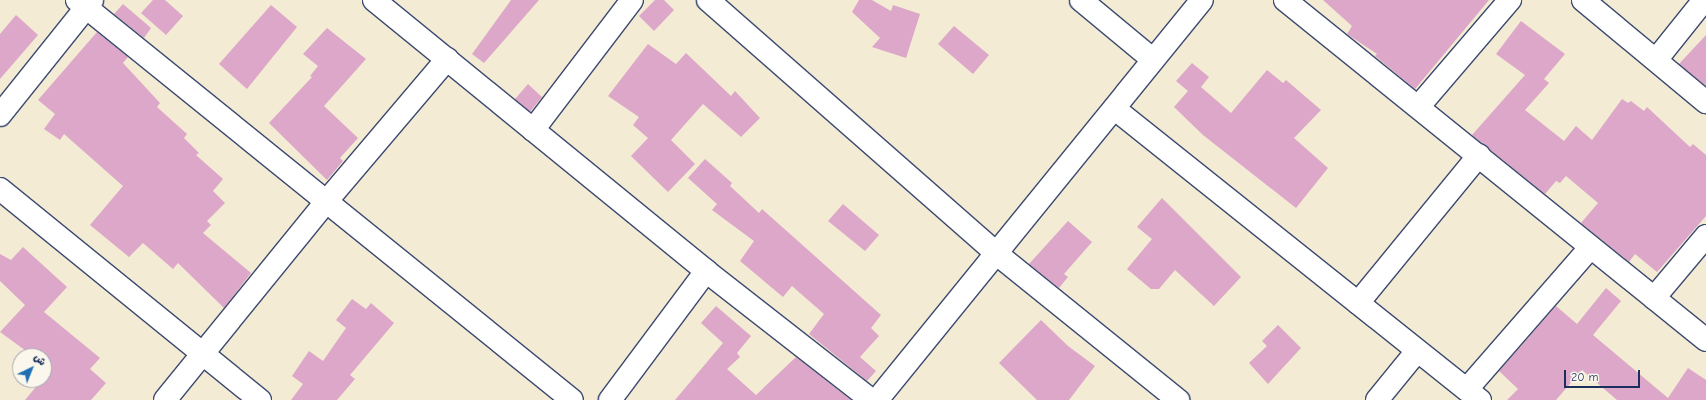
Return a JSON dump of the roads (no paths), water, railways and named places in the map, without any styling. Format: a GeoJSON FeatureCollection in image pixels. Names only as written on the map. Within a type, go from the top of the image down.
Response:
{"type":"FeatureCollection","features":[{"type":"Feature","properties":{"kind":"street"},"geometry":{"type":"LineString","coordinates":[[374,0],[706,271],[871,400]]}},
{"type":"Feature","properties":{"kind":"street"},"geometry":{"type":"LineString","coordinates":[[533,130],[632,0]]}},
{"type":"Feature","properties":{"kind":"street"},"geometry":{"type":"LineString","coordinates":[[708,0],[997,254],[1177,400]]}},
{"type":"Feature","properties":{"kind":"street"},"geometry":{"type":"LineString","coordinates":[[1081,0],[1152,59]]}},
{"type":"Feature","properties":{"kind":"street"},"geometry":{"type":"LineString","coordinates":[[877,400],[1115,109],[1152,59],[1202,0]]}},
{"type":"Feature","properties":{"kind":"street"},"geometry":{"type":"LineString","coordinates":[[1286,0],[1419,106],[1590,248],[1706,340]]}},
{"type":"Feature","properties":{"kind":"street"},"geometry":{"type":"LineString","coordinates":[[1419,106],[1510,0]]}},
{"type":"Feature","properties":{"kind":"street"},"geometry":{"type":"LineString","coordinates":[[1582,0],[1706,102]]}},
{"type":"Feature","properties":{"kind":"street"},"geometry":{"type":"LineString","coordinates":[[1656,60],[1704,0]]}},
{"type":"Feature","properties":{"kind":"street"},"geometry":{"type":"LineString","coordinates":[[0,115],[85,2],[325,203],[572,400]]}},
{"type":"Feature","properties":{"kind":"street"},"geometry":{"type":"LineString","coordinates":[[165,400],[204,355],[325,203],[447,59]]}},
{"type":"Feature","properties":{"kind":"street"},"geometry":{"type":"LineString","coordinates":[[1115,109],[1474,395],[1590,248]]}},
{"type":"Feature","properties":{"kind":"street"},"geometry":{"type":"LineString","coordinates":[[1358,303],[1479,156]]}},
{"type":"Feature","properties":{"kind":"street"},"geometry":{"type":"LineString","coordinates":[[0,189],[260,400]]}},
{"type":"Feature","properties":{"kind":"street"},"geometry":{"type":"LineString","coordinates":[[1654,298],[1706,236]]}},
{"type":"Feature","properties":{"kind":"street"},"geometry":{"type":"LineString","coordinates":[[610,400],[706,271]]}},
{"type":"Feature","properties":{"kind":"street"},"geometry":{"type":"LineString","coordinates":[[1377,400],[1417,350]]}}]}
